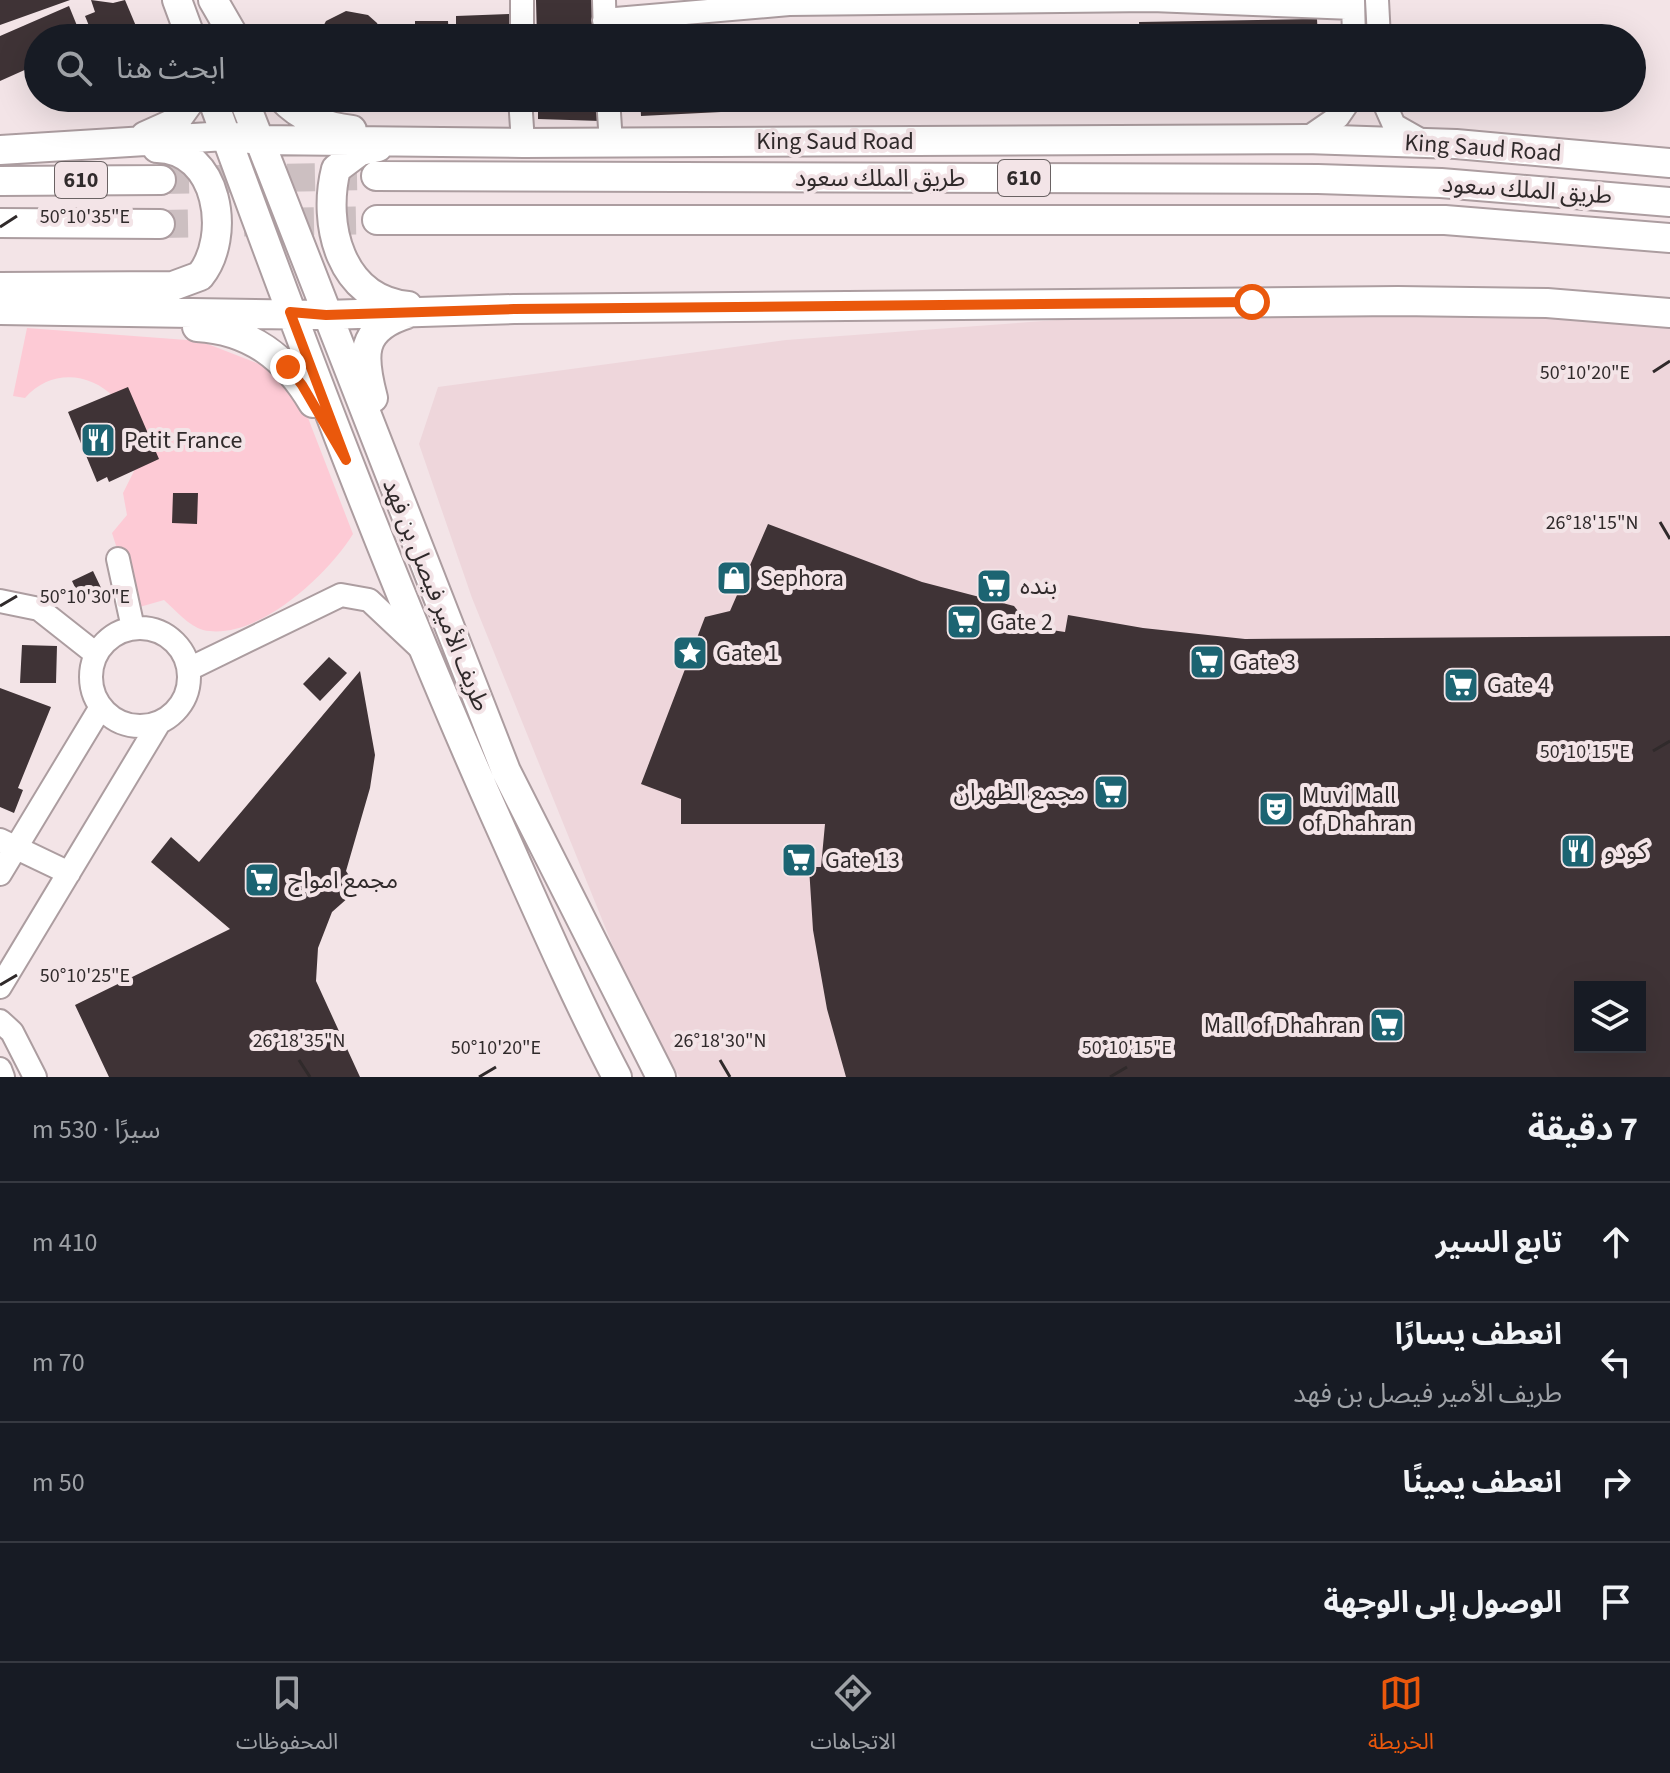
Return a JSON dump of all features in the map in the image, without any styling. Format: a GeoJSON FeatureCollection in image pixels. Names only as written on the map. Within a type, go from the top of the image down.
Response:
{"type":"FeatureCollection","features":[{"type":"Feature","properties":{"kind":"main road"},"geometry":{"type":"LineString","coordinates":[[206,0],[215,24]]}},
{"type":"Feature","properties":{"kind":"main road"},"geometry":{"type":"LineString","coordinates":[[213,0],[227,24]]}},
{"type":"Feature","properties":{"kind":"main road"},"geometry":{"type":"LineString","coordinates":[[124,144],[174,123],[182,112]]}},
{"type":"Feature","properties":{"kind":"main road","name":"طريف الأمير فيصل بن فهد"},"geometry":{"type":"LineString","coordinates":[[217,112],[346,460],[422,650],[581,1008],[617,1077]]}},
{"type":"Feature","properties":{"kind":"main road","name":"طريف الأمير فيصل بن فهد"},"geometry":{"type":"LineString","coordinates":[[248,112],[506,771],[661,1077]]}},
{"type":"Feature","properties":{"kind":"main road"},"geometry":{"type":"LineString","coordinates":[[297,112],[318,123],[444,143]]}},
{"type":"Feature","properties":{"kind":"main road","name":"King Saud Road"},"geometry":{"type":"LineString","coordinates":[[0,150],[90,147],[226,136],[259,140],[395,143],[1306,139],[1429,143],[1670,163]]}},
{"type":"Feature","properties":{"kind":"main road"},"geometry":{"type":"LineString","coordinates":[[395,143],[360,151],[336,169],[330,194],[330,214],[339,253],[351,274],[378,297],[394,305],[450,310]]}},
{"type":"Feature","properties":{"kind":"main road"},"geometry":{"type":"LineString","coordinates":[[0,287],[173,286],[200,276],[212,262],[217,234],[214,199],[192,159],[165,148],[90,147]]}},
{"type":"Feature","properties":{"kind":"main road","name":"طريق الملك سعود"},"geometry":{"type":"LineString","coordinates":[[376,176],[1318,179],[1441,183],[1670,202]]}},
{"type":"Feature","properties":{"kind":"main road","name":"610"},"geometry":{"type":"LineString","coordinates":[[0,181],[161,180]]}},
{"type":"Feature","properties":{"kind":"main road","name":"طريق الملك سعود"},"geometry":{"type":"LineString","coordinates":[[377,220],[1445,220],[1670,238]]}},
{"type":"Feature","properties":{"kind":"main road","name":"610"},"geometry":{"type":"LineString","coordinates":[[0,223],[160,224]]}},
{"type":"Feature","properties":{"kind":"main road"},"geometry":{"type":"LineString","coordinates":[[0,310],[290,312],[326,315],[450,310],[1398,301],[1547,303],[1670,313]]}},
{"type":"Feature","properties":{"kind":"main road"},"geometry":{"type":"LineString","coordinates":[[404,514],[364,364],[365,349],[377,330],[397,317],[416,311]]}},
{"type":"Feature","properties":{"kind":"main road"},"geometry":{"type":"LineString","coordinates":[[0,324],[222,328],[246,336],[288,367],[346,460]]}},
{"type":"Feature","properties":{"kind":"street"},"geometry":{"type":"LineString","coordinates":[[522,0],[522,24]]}},
{"type":"Feature","properties":{"kind":"street"},"geometry":{"type":"LineString","coordinates":[[604,19],[789,2],[1152,0],[1353,4],[1354,24]]}},
{"type":"Feature","properties":{"kind":"street"},"geometry":{"type":"LineString","coordinates":[[1377,0],[1378,24]]}},
{"type":"Feature","properties":{"kind":"street"},"geometry":{"type":"LineString","coordinates":[[521,112],[523,143]]}},
{"type":"Feature","properties":{"kind":"street"},"geometry":{"type":"LineString","coordinates":[[609,112],[611,143]]}},
{"type":"Feature","properties":{"kind":"street"},"geometry":{"type":"LineString","coordinates":[[1306,139],[1341,112]]}},
{"type":"Feature","properties":{"kind":"street"},"geometry":{"type":"LineString","coordinates":[[1388,112],[1394,125],[1429,143]]}},
{"type":"Feature","properties":{"kind":"street"},"geometry":{"type":"LineString","coordinates":[[118,559],[133,628]]}},
{"type":"Feature","properties":{"kind":"street"},"geometry":{"type":"LineString","coordinates":[[189,669],[341,595],[369,600],[422,650]]}},
{"type":"Feature","properties":{"kind":"street"},"geometry":{"type":"LineString","coordinates":[[0,601],[39,609],[96,654]]}},
{"type":"Feature","properties":{"kind":"street"},"geometry":{"type":"LineString","coordinates":[[0,987],[159,723],[184,702],[189,669],[184,655],[163,633],[133,628],[118,633],[96,654],[91,681],[101,707],[127,725],[159,723]]}},
{"type":"Feature","properties":{"kind":"street"},"geometry":{"type":"LineString","coordinates":[[0,874],[8,843],[101,707]]}},
{"type":"Feature","properties":{"kind":"street"},"geometry":{"type":"LineString","coordinates":[[8,843],[69,873]]}},
{"type":"Feature","properties":{"kind":"street"},"geometry":{"type":"LineString","coordinates":[[0,1021],[12,1032],[35,1077]]}},
{"type":"Feature","properties":{"kind":"street"},"geometry":{"type":"LineString","coordinates":[[0,1069],[3,1077]]}},
{"type":"Feature","properties":{"kind":"shaded area","name":"مجمع الظهران"},"geometry":{"type":"Polygon","coordinates":[[[1181,311],[1670,316],[1670,1077],[680,1077],[644,1023],[472,598],[419,444],[438,387],[786,340],[1181,311]]]}},
{"type":"Feature","properties":{"kind":"shaded area"},"geometry":{"type":"Polygon","coordinates":[[[27,328],[200,341],[272,369],[303,405],[353,534],[309,586],[267,616],[245,626],[224,631],[203,630],[187,621],[164,600],[136,608],[112,533],[127,515],[123,493],[142,455],[131,425],[115,398],[104,389],[81,379],[57,379],[46,382],[25,398],[13,396],[27,328]]]}},
{"type":"Feature","properties":{"kind":"building"},"geometry":{"type":"Polygon","coordinates":[[[0,0],[70,0],[0,25],[0,0]]]}},
{"type":"Feature","properties":{"kind":"building"},"geometry":{"type":"Polygon","coordinates":[[[91,0],[113,3],[125,0],[135,24],[88,24],[85,16],[95,12],[91,0]]]}},
{"type":"Feature","properties":{"kind":"building"},"geometry":{"type":"Polygon","coordinates":[[[536,0],[596,0],[597,24],[537,24],[536,0]]]}},
{"type":"Feature","properties":{"kind":"building"},"geometry":{"type":"Polygon","coordinates":[[[69,6],[76,24],[28,24],[69,6]]]}},
{"type":"Feature","properties":{"kind":"building"},"geometry":{"type":"Polygon","coordinates":[[[346,11],[368,15],[377,24],[324,24],[346,11]]]}},
{"type":"Feature","properties":{"kind":"building"},"geometry":{"type":"Polygon","coordinates":[[[509,14],[510,24],[456,24],[456,16],[509,14]]]}},
{"type":"Feature","properties":{"kind":"building"},"geometry":{"type":"Polygon","coordinates":[[[1317,19],[1317,24],[1139,24],[1317,19]]]}},
{"type":"Feature","properties":{"kind":"building"},"geometry":{"type":"Polygon","coordinates":[[[415,21],[448,21],[448,24],[415,24],[415,21]]]}},
{"type":"Feature","properties":{"kind":"building"},"geometry":{"type":"Polygon","coordinates":[[[24,26],[24,70],[0,81],[0,36],[24,26]]]}},
{"type":"Feature","properties":{"kind":"building"},"geometry":{"type":"Polygon","coordinates":[[[538,112],[601,112],[601,121],[538,119],[538,112]]]}},
{"type":"Feature","properties":{"kind":"building"},"geometry":{"type":"Polygon","coordinates":[[[641,112],[721,112],[641,116],[641,112]]]}},
{"type":"Feature","properties":{"kind":"building"},"geometry":{"type":"Polygon","coordinates":[[[128,387],[159,459],[109,482],[107,477],[97,482],[68,412],[128,387]]]}},
{"type":"Feature","properties":{"kind":"building"},"geometry":{"type":"Polygon","coordinates":[[[173,493],[198,493],[197,524],[172,523],[173,493]]]}},
{"type":"Feature","properties":{"kind":"building"},"geometry":{"type":"Polygon","coordinates":[[[768,524],[922,582],[1014,606],[1031,627],[1065,632],[1068,615],[1143,628],[1245,639],[1670,636],[1670,1077],[846,1077],[827,1009],[813,930],[809,867],[821,867],[825,824],[681,824],[681,799],[641,784],[705,617],[730,611],[768,524]]]}},
{"type":"Feature","properties":{"kind":"building"},"geometry":{"type":"Polygon","coordinates":[[[93,571],[103,592],[82,602],[72,581],[93,571]]]}},
{"type":"Feature","properties":{"kind":"building"},"geometry":{"type":"Polygon","coordinates":[[[22,645],[57,646],[56,683],[20,683],[22,645]]]}},
{"type":"Feature","properties":{"kind":"building"},"geometry":{"type":"Polygon","coordinates":[[[329,657],[347,673],[320,701],[303,684],[329,657]]]}},
{"type":"Feature","properties":{"kind":"building","name":"مجمع امواج"},"geometry":{"type":"Polygon","coordinates":[[[360,671],[375,755],[370,788],[346,871],[358,889],[332,912],[318,948],[316,981],[360,1077],[109,1077],[75,1005],[230,929],[151,862],[171,837],[199,862],[360,671]]]}},
{"type":"Feature","properties":{"kind":"building"},"geometry":{"type":"Polygon","coordinates":[[[0,688],[51,707],[18,788],[23,790],[14,813],[0,807],[0,688]]]}},
{"type":"Feature","properties":{"kind":"tunnel"},"geometry":{"type":"LineString","coordinates":[[161,180],[376,176]]}},
{"type":"Feature","properties":{"kind":"tunnel"},"geometry":{"type":"LineString","coordinates":[[160,224],[377,220]]}},
{"type":"Feature","properties":{"kind":"place","name":"Petit France"},"geometry":{"type":"Point","coordinates":[98,440]}},
{"type":"Feature","properties":{"kind":"place","name":"Sephora"},"geometry":{"type":"Point","coordinates":[734,578]}},
{"type":"Feature","properties":{"kind":"place","name":"بنده"},"geometry":{"type":"Point","coordinates":[994,586]}},
{"type":"Feature","properties":{"kind":"place","name":"Gate 2"},"geometry":{"type":"Point","coordinates":[964,622]}},
{"type":"Feature","properties":{"kind":"place","name":"Gate 1"},"geometry":{"type":"Point","coordinates":[690,653]}},
{"type":"Feature","properties":{"kind":"place","name":"Gate 3"},"geometry":{"type":"Point","coordinates":[1207,662]}},
{"type":"Feature","properties":{"kind":"place","name":"Gate 4"},"geometry":{"type":"Point","coordinates":[1461,685]}},
{"type":"Feature","properties":{"kind":"place","name":"مجمع الظهران"},"geometry":{"type":"Point","coordinates":[1111,792]}},
{"type":"Feature","properties":{"kind":"place","name":"Muvi Mall of Dhahran"},"geometry":{"type":"Point","coordinates":[1276,809]}},
{"type":"Feature","properties":{"kind":"place","name":"كودو"},"geometry":{"type":"Point","coordinates":[1578,851]}},
{"type":"Feature","properties":{"kind":"place","name":"Gate 13"},"geometry":{"type":"Point","coordinates":[799,860]}},
{"type":"Feature","properties":{"kind":"place","name":"مجمع امواج"},"geometry":{"type":"Point","coordinates":[262,880]}},
{"type":"Feature","properties":{"kind":"place","name":"Mall of Dhahran"},"geometry":{"type":"Point","coordinates":[1387,1025]}},
{"type":"Feature","properties":{"kind":"route"},"geometry":{"type":"LineString","coordinates":[[288,367],[346,460],[290,312],[326,315],[514,309],[1252,302]]}}]}
